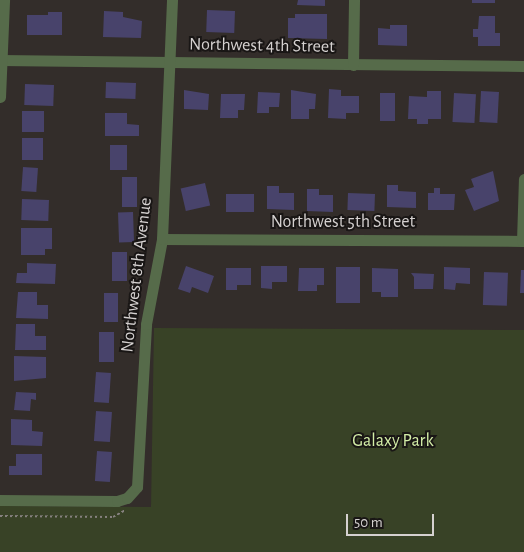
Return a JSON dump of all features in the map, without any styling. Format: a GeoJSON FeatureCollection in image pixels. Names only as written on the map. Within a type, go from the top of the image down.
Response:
{"type":"FeatureCollection","features":[{"type":"Feature","properties":{"kind":"street"},"geometry":{"type":"LineString","coordinates":[[0,98],[4,0]]}},
{"type":"Feature","properties":{"kind":"street","name":"Northwest 8th Avenue"},"geometry":{"type":"LineString","coordinates":[[133,494],[140,473],[146,324],[162,239],[172,0]]}},
{"type":"Feature","properties":{"kind":"street"},"geometry":{"type":"LineString","coordinates":[[353,65],[354,0]]}},
{"type":"Feature","properties":{"kind":"street","name":"Northwest 4th Street"},"geometry":{"type":"LineString","coordinates":[[1,60],[524,66]]}},
{"type":"Feature","properties":{"kind":"street"},"geometry":{"type":"LineString","coordinates":[[523,241],[524,179]]}},
{"type":"Feature","properties":{"kind":"street","name":"Northwest 5th Street"},"geometry":{"type":"LineString","coordinates":[[162,239],[523,241]]}},
{"type":"Feature","properties":{"kind":"street"},"geometry":{"type":"LineString","coordinates":[[0,500],[117,501],[133,494]]}},
{"type":"Feature","properties":{"kind":"path"},"geometry":{"type":"LineString","coordinates":[[0,516],[117,516],[126,508],[133,494]]}},
{"type":"Feature","properties":{"kind":"green space","name":"Galaxy Park"},"geometry":{"type":"Polygon","coordinates":[[[154,328],[524,330],[524,552],[0,552],[0,506],[151,507],[154,328]]]}},
{"type":"Feature","properties":{"kind":"building"},"geometry":{"type":"Polygon","coordinates":[[[298,0],[325,0],[325,6],[297,5],[298,0]]]}},
{"type":"Feature","properties":{"kind":"building"},"geometry":{"type":"Polygon","coordinates":[[[472,0],[495,0],[495,3],[472,3],[472,0]]]}},
{"type":"Feature","properties":{"kind":"building"},"geometry":{"type":"Polygon","coordinates":[[[207,10],[235,11],[234,33],[206,32],[207,10]]]}},
{"type":"Feature","properties":{"kind":"building"},"geometry":{"type":"Polygon","coordinates":[[[104,11],[123,12],[123,17],[142,21],[141,38],[103,37],[104,11]]]}},
{"type":"Feature","properties":{"kind":"building"},"geometry":{"type":"Polygon","coordinates":[[[48,12],[62,12],[62,35],[27,35],[27,15],[48,15],[48,12]]]}},
{"type":"Feature","properties":{"kind":"building"},"geometry":{"type":"Polygon","coordinates":[[[295,14],[327,14],[327,39],[288,38],[288,18],[295,18],[295,14]]]}},
{"type":"Feature","properties":{"kind":"building"},"geometry":{"type":"Polygon","coordinates":[[[479,16],[495,16],[495,33],[500,33],[500,46],[478,46],[478,37],[473,37],[473,29],[478,29],[479,16]]]}},
{"type":"Feature","properties":{"kind":"building"},"geometry":{"type":"Polygon","coordinates":[[[390,25],[407,25],[407,46],[378,45],[378,28],[390,29],[390,25]]]}},
{"type":"Feature","properties":{"kind":"building"},"geometry":{"type":"Polygon","coordinates":[[[106,82],[136,83],[135,99],[105,98],[106,82]]]}},
{"type":"Feature","properties":{"kind":"building"},"geometry":{"type":"Polygon","coordinates":[[[25,84],[54,85],[53,106],[24,105],[25,84]]]}},
{"type":"Feature","properties":{"kind":"building"},"geometry":{"type":"Polygon","coordinates":[[[329,89],[341,90],[341,96],[359,96],[359,113],[346,113],[346,119],[328,118],[329,89]]]}},
{"type":"Feature","properties":{"kind":"building"},"geometry":{"type":"Polygon","coordinates":[[[184,90],[209,94],[208,110],[184,109],[184,90]]]}},
{"type":"Feature","properties":{"kind":"building"},"geometry":{"type":"Polygon","coordinates":[[[291,90],[316,94],[315,109],[309,109],[309,119],[291,119],[291,90]]]}},
{"type":"Feature","properties":{"kind":"building"},"geometry":{"type":"Polygon","coordinates":[[[427,91],[441,91],[441,119],[428,119],[428,124],[417,124],[417,119],[408,119],[409,96],[427,97],[427,91]]]}},
{"type":"Feature","properties":{"kind":"building"},"geometry":{"type":"Polygon","coordinates":[[[481,91],[499,92],[497,123],[479,122],[481,91]]]}},
{"type":"Feature","properties":{"kind":"building"},"geometry":{"type":"Polygon","coordinates":[[[258,92],[280,93],[279,107],[269,107],[269,113],[257,113],[258,92]]]}},
{"type":"Feature","properties":{"kind":"building"},"geometry":{"type":"Polygon","coordinates":[[[380,93],[395,93],[395,121],[380,121],[380,93]]]}},
{"type":"Feature","properties":{"kind":"building"},"geometry":{"type":"Polygon","coordinates":[[[454,93],[476,94],[474,123],[452,122],[454,93]]]}},
{"type":"Feature","properties":{"kind":"building"},"geometry":{"type":"Polygon","coordinates":[[[221,94],[245,94],[244,110],[238,110],[238,118],[220,118],[221,94]]]}},
{"type":"Feature","properties":{"kind":"building"},"geometry":{"type":"Polygon","coordinates":[[[22,111],[44,111],[44,132],[22,132],[22,111]]]}},
{"type":"Feature","properties":{"kind":"building"},"geometry":{"type":"Polygon","coordinates":[[[105,113],[127,113],[127,124],[139,125],[139,136],[105,136],[105,113]]]}},
{"type":"Feature","properties":{"kind":"building"},"geometry":{"type":"Polygon","coordinates":[[[22,138],[43,138],[43,160],[22,160],[22,138]]]}},
{"type":"Feature","properties":{"kind":"building"},"geometry":{"type":"Polygon","coordinates":[[[110,145],[127,145],[127,170],[110,170],[110,145]]]}},
{"type":"Feature","properties":{"kind":"building"},"geometry":{"type":"Polygon","coordinates":[[[23,167],[38,168],[36,192],[21,191],[23,167]]]}},
{"type":"Feature","properties":{"kind":"building"},"geometry":{"type":"Polygon","coordinates":[[[493,171],[499,201],[474,211],[465,190],[474,187],[471,179],[493,171]]]}},
{"type":"Feature","properties":{"kind":"building"},"geometry":{"type":"Polygon","coordinates":[[[122,177],[137,177],[137,207],[122,207],[122,177]]]}},
{"type":"Feature","properties":{"kind":"building"},"geometry":{"type":"Polygon","coordinates":[[[205,183],[210,205],[186,211],[181,189],[205,183]]]}},
{"type":"Feature","properties":{"kind":"building"},"geometry":{"type":"Polygon","coordinates":[[[387,185],[398,185],[398,191],[416,192],[416,208],[387,207],[387,185]]]}},
{"type":"Feature","properties":{"kind":"building"},"geometry":{"type":"Polygon","coordinates":[[[267,186],[279,186],[279,193],[294,193],[294,210],[267,209],[267,186]]]}},
{"type":"Feature","properties":{"kind":"building"},"geometry":{"type":"Polygon","coordinates":[[[434,188],[440,188],[440,194],[455,194],[454,210],[428,210],[428,193],[434,193],[434,188]]]}},
{"type":"Feature","properties":{"kind":"building"},"geometry":{"type":"Polygon","coordinates":[[[307,189],[319,189],[319,195],[333,195],[333,212],[307,211],[307,189]]]}},
{"type":"Feature","properties":{"kind":"building"},"geometry":{"type":"Polygon","coordinates":[[[348,193],[375,194],[374,211],[347,210],[348,193]]]}},
{"type":"Feature","properties":{"kind":"building"},"geometry":{"type":"Polygon","coordinates":[[[226,194],[254,194],[254,212],[226,212],[226,194]]]}},
{"type":"Feature","properties":{"kind":"building"},"geometry":{"type":"Polygon","coordinates":[[[22,199],[49,200],[48,221],[21,220],[22,199]]]}},
{"type":"Feature","properties":{"kind":"building"},"geometry":{"type":"Polygon","coordinates":[[[133,212],[134,242],[119,243],[118,213],[133,212]]]}},
{"type":"Feature","properties":{"kind":"building"},"geometry":{"type":"Polygon","coordinates":[[[21,228],[52,228],[52,249],[45,249],[45,255],[21,255],[21,228]]]}},
{"type":"Feature","properties":{"kind":"building"},"geometry":{"type":"Polygon","coordinates":[[[112,252],[127,252],[127,281],[112,281],[112,252]]]}},
{"type":"Feature","properties":{"kind":"building"},"geometry":{"type":"Polygon","coordinates":[[[27,263],[56,264],[55,284],[16,283],[17,273],[27,273],[27,263]]]}},
{"type":"Feature","properties":{"kind":"building"},"geometry":{"type":"Polygon","coordinates":[[[186,266],[214,276],[208,293],[192,287],[190,293],[178,289],[186,266]]]}},
{"type":"Feature","properties":{"kind":"building"},"geometry":{"type":"Polygon","coordinates":[[[261,266],[287,266],[287,282],[272,282],[272,289],[261,288],[261,266]]]}},
{"type":"Feature","properties":{"kind":"building"},"geometry":{"type":"Polygon","coordinates":[[[336,267],[360,267],[360,303],[336,303],[336,267]]]}},
{"type":"Feature","properties":{"kind":"building"},"geometry":{"type":"Polygon","coordinates":[[[444,267],[470,268],[470,284],[456,283],[455,290],[444,289],[444,267]]]}},
{"type":"Feature","properties":{"kind":"building"},"geometry":{"type":"Polygon","coordinates":[[[226,268],[251,268],[251,285],[237,285],[237,290],[226,290],[226,268]]]}},
{"type":"Feature","properties":{"kind":"building"},"geometry":{"type":"Polygon","coordinates":[[[299,268],[324,268],[324,285],[317,285],[317,291],[298,291],[299,268]]]}},
{"type":"Feature","properties":{"kind":"building"},"geometry":{"type":"Polygon","coordinates":[[[372,268],[398,269],[398,297],[381,297],[381,292],[372,292],[372,268]]]}},
{"type":"Feature","properties":{"kind":"building"},"geometry":{"type":"Polygon","coordinates":[[[521,270],[524,270],[524,293],[520,293],[521,270]]]}},
{"type":"Feature","properties":{"kind":"building"},"geometry":{"type":"Polygon","coordinates":[[[484,272],[508,273],[507,306],[483,305],[484,272]]]}},
{"type":"Feature","properties":{"kind":"building"},"geometry":{"type":"Polygon","coordinates":[[[411,273],[434,274],[433,289],[414,289],[414,277],[411,273]]]}},
{"type":"Feature","properties":{"kind":"building"},"geometry":{"type":"Polygon","coordinates":[[[18,292],[37,292],[37,305],[48,305],[48,319],[16,318],[18,292]]]}},
{"type":"Feature","properties":{"kind":"building"},"geometry":{"type":"Polygon","coordinates":[[[104,293],[118,293],[118,322],[104,322],[104,293]]]}},
{"type":"Feature","properties":{"kind":"building"},"geometry":{"type":"Polygon","coordinates":[[[16,324],[35,324],[35,336],[46,336],[46,350],[15,350],[16,324]]]}},
{"type":"Feature","properties":{"kind":"building"},"geometry":{"type":"Polygon","coordinates":[[[99,332],[114,332],[114,362],[99,362],[99,332]]]}},
{"type":"Feature","properties":{"kind":"building"},"geometry":{"type":"Polygon","coordinates":[[[14,356],[46,357],[46,378],[14,381],[14,356]]]}},
{"type":"Feature","properties":{"kind":"building"},"geometry":{"type":"Polygon","coordinates":[[[96,372],[111,373],[109,403],[94,402],[96,372]]]}},
{"type":"Feature","properties":{"kind":"building"},"geometry":{"type":"Polygon","coordinates":[[[16,392],[36,393],[36,400],[31,399],[30,411],[14,410],[16,392]]]}},
{"type":"Feature","properties":{"kind":"building"},"geometry":{"type":"Polygon","coordinates":[[[96,411],[112,412],[110,442],[94,441],[96,411]]]}},
{"type":"Feature","properties":{"kind":"building"},"geometry":{"type":"Polygon","coordinates":[[[11,419],[32,420],[32,431],[43,432],[42,446],[11,445],[11,419]]]}},
{"type":"Feature","properties":{"kind":"building"},"geometry":{"type":"Polygon","coordinates":[[[97,451],[112,452],[110,482],[95,481],[97,451]]]}},
{"type":"Feature","properties":{"kind":"building"},"geometry":{"type":"Polygon","coordinates":[[[16,454],[42,454],[42,475],[9,475],[9,466],[16,466],[16,454]]]}}]}
